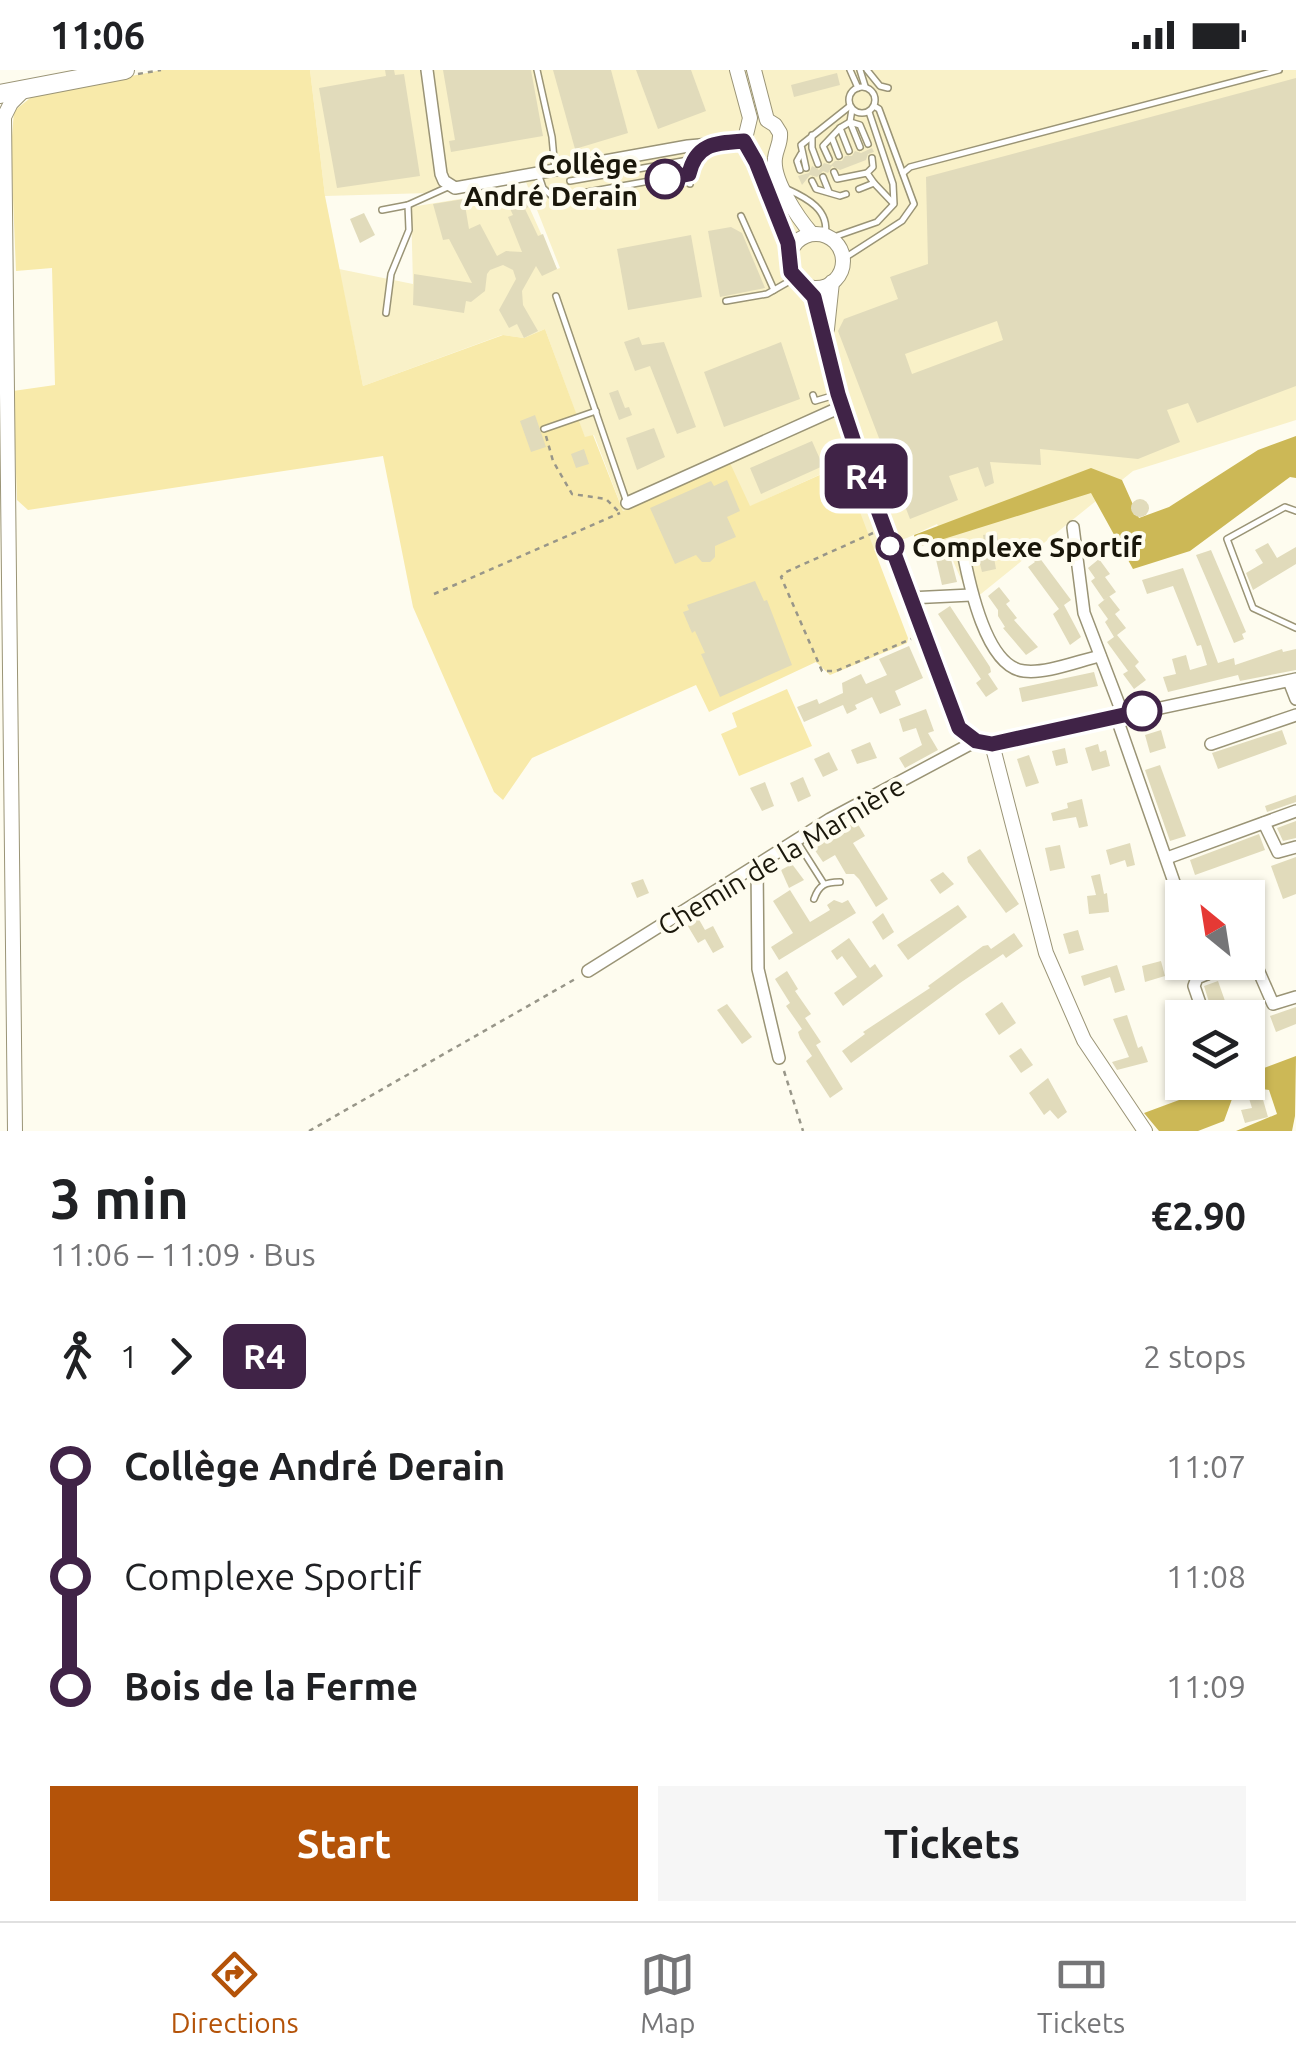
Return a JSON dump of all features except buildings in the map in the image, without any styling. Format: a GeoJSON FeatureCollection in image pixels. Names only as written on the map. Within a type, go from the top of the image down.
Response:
{"type":"FeatureCollection","features":[{"type":"Feature","properties":{"kind":"main road"},"geometry":{"type":"LineString","coordinates":[[0,86],[90,70]]}},
{"type":"Feature","properties":{"kind":"main road"},"geometry":{"type":"LineString","coordinates":[[0,94],[125,70]]}},
{"type":"Feature","properties":{"kind":"street"},"geometry":{"type":"LineString","coordinates":[[427,70],[441,174],[450,186],[744,141]]}},
{"type":"Feature","properties":{"kind":"street"},"geometry":{"type":"LineString","coordinates":[[737,70],[750,124],[744,141],[790,251],[789,265],[814,297],[841,400],[909,598],[959,728],[984,742],[1046,954],[1084,1040],[1145,1131]]}},
{"type":"Feature","properties":{"kind":"street"},"geometry":{"type":"LineString","coordinates":[[754,70],[768,120],[777,126],[781,136],[775,158],[798,219],[841,251],[843,259],[832,282],[816,288],[801,282]]}},
{"type":"Feature","properties":{"kind":"street"},"geometry":{"type":"LineString","coordinates":[[15,1131],[6,688],[2,114],[24,90]]}},
{"type":"Feature","properties":{"kind":"street"},"geometry":{"type":"LineString","coordinates":[[750,124],[768,120]]}},
{"type":"Feature","properties":{"kind":"street"},"geometry":{"type":"LineString","coordinates":[[790,251],[799,239],[823,236]]}},
{"type":"Feature","properties":{"kind":"street"},"geometry":{"type":"LineString","coordinates":[[826,344],[832,282]]}},
{"type":"Feature","properties":{"kind":"street"},"geometry":{"type":"LineString","coordinates":[[624,508],[841,400]]}},
{"type":"Feature","properties":{"kind":"street"},"geometry":{"type":"LineString","coordinates":[[1073,527],[1080,596],[1174,880]]}},
{"type":"Feature","properties":{"kind":"street"},"geometry":{"type":"LineString","coordinates":[[963,552],[972,594],[996,652],[1013,668],[1027,672],[1100,656]]}},
{"type":"Feature","properties":{"kind":"street"},"geometry":{"type":"LineString","coordinates":[[909,598],[972,594]]}},
{"type":"Feature","properties":{"kind":"street"},"geometry":{"type":"LineString","coordinates":[[1293,680],[1296,699]]}},
{"type":"Feature","properties":{"kind":"street","name":"Chemin de la Marnière"},"geometry":{"type":"LineString","coordinates":[[588,971],[880,790],[984,742],[1293,680]]}},
{"type":"Feature","properties":{"kind":"street"},"geometry":{"type":"LineString","coordinates":[[1211,744],[1296,714]]}},
{"type":"Feature","properties":{"kind":"street"},"geometry":{"type":"LineString","coordinates":[[1168,858],[1296,811]]}},
{"type":"Feature","properties":{"kind":"street"},"geometry":{"type":"LineString","coordinates":[[1264,823],[1278,852],[1296,848]]}},
{"type":"Feature","properties":{"kind":"street"},"geometry":{"type":"LineString","coordinates":[[756,865],[760,891],[758,969],[779,1058]]}},
{"type":"Feature","properties":{"kind":"street"},"geometry":{"type":"LineString","coordinates":[[1263,980],[1273,1004],[1296,997]]}},
{"type":"Feature","properties":{"kind":"lane"},"geometry":{"type":"LineString","coordinates":[[537,70],[561,169],[570,181],[572,194]]}},
{"type":"Feature","properties":{"kind":"lane"},"geometry":{"type":"LineString","coordinates":[[823,236],[877,222],[894,204],[893,184],[871,109],[874,94],[862,88],[850,70]]}},
{"type":"Feature","properties":{"kind":"lane"},"geometry":{"type":"LineString","coordinates":[[860,147],[850,122],[849,97],[862,88],[864,70]]}},
{"type":"Feature","properties":{"kind":"lane"},"geometry":{"type":"LineString","coordinates":[[864,70],[880,86],[888,88]]}},
{"type":"Feature","properties":{"kind":"lane"},"geometry":{"type":"LineString","coordinates":[[904,173],[910,167],[1279,70]]}},
{"type":"Feature","properties":{"kind":"lane"},"geometry":{"type":"LineString","coordinates":[[843,259],[902,221],[914,204],[880,109],[860,113],[851,108]]}},
{"type":"Feature","properties":{"kind":"lane"},"geometry":{"type":"LineString","coordinates":[[803,169],[801,145],[851,108]]}},
{"type":"Feature","properties":{"kind":"lane"},"geometry":{"type":"LineString","coordinates":[[829,159],[823,146],[850,122],[860,125],[868,144]]}},
{"type":"Feature","properties":{"kind":"lane"},"geometry":{"type":"LineString","coordinates":[[840,128],[849,152]]}},
{"type":"Feature","properties":{"kind":"lane"},"geometry":{"type":"LineString","coordinates":[[812,135],[818,164]]}},
{"type":"Feature","properties":{"kind":"lane"},"geometry":{"type":"LineString","coordinates":[[832,138],[839,156]]}},
{"type":"Feature","properties":{"kind":"lane"},"geometry":{"type":"LineString","coordinates":[[570,181],[694,158],[710,144]]}},
{"type":"Feature","properties":{"kind":"lane"},"geometry":{"type":"LineString","coordinates":[[690,184],[694,158]]}},
{"type":"Feature","properties":{"kind":"lane"},"geometry":{"type":"LineString","coordinates":[[868,159],[867,174],[894,204]]}},
{"type":"Feature","properties":{"kind":"lane"},"geometry":{"type":"LineString","coordinates":[[855,164],[859,174]]}},
{"type":"Feature","properties":{"kind":"lane"},"geometry":{"type":"LineString","coordinates":[[844,168],[848,177]]}},
{"type":"Feature","properties":{"kind":"lane"},"geometry":{"type":"LineString","coordinates":[[834,172],[837,180],[867,174]]}},
{"type":"Feature","properties":{"kind":"lane"},"geometry":{"type":"LineString","coordinates":[[538,173],[548,196],[554,198],[689,174]]}},
{"type":"Feature","properties":{"kind":"lane"},"geometry":{"type":"LineString","coordinates":[[823,176],[829,192]]}},
{"type":"Feature","properties":{"kind":"lane"},"geometry":{"type":"LineString","coordinates":[[808,182],[816,189],[846,194]]}},
{"type":"Feature","properties":{"kind":"lane"},"geometry":{"type":"LineString","coordinates":[[859,189],[874,184]]}},
{"type":"Feature","properties":{"kind":"lane"},"geometry":{"type":"LineString","coordinates":[[382,210],[408,206],[450,186]]}},
{"type":"Feature","properties":{"kind":"lane"},"geometry":{"type":"LineString","coordinates":[[783,187],[812,202],[820,211],[828,224],[823,236]]}},
{"type":"Feature","properties":{"kind":"lane"},"geometry":{"type":"LineString","coordinates":[[386,313],[391,274],[409,230],[408,206]]}},
{"type":"Feature","properties":{"kind":"lane"},"geometry":{"type":"LineString","coordinates":[[741,216],[774,290]]}},
{"type":"Feature","properties":{"kind":"lane"},"geometry":{"type":"LineString","coordinates":[[726,301],[801,282]]}},
{"type":"Feature","properties":{"kind":"lane"},"geometry":{"type":"LineString","coordinates":[[556,296],[624,508]]}},
{"type":"Feature","properties":{"kind":"lane"},"geometry":{"type":"LineString","coordinates":[[812,395],[815,402],[841,400]]}},
{"type":"Feature","properties":{"kind":"lane"},"geometry":{"type":"LineString","coordinates":[[544,430],[596,412]]}},
{"type":"Feature","properties":{"kind":"lane"},"geometry":{"type":"LineString","coordinates":[[1296,511],[1285,507],[1227,540],[1253,608],[1296,628]]}},
{"type":"Feature","properties":{"kind":"lane"},"geometry":{"type":"LineString","coordinates":[[796,840],[824,884]]}},
{"type":"Feature","properties":{"kind":"lane"},"geometry":{"type":"LineString","coordinates":[[814,899],[824,884],[840,882]]}},
{"type":"Feature","properties":{"kind":"path"},"geometry":{"type":"LineString","coordinates":[[544,430],[553,461],[572,494],[606,500],[624,508]]}},
{"type":"Feature","properties":{"kind":"path"},"geometry":{"type":"LineString","coordinates":[[434,594],[624,508]]}},
{"type":"Feature","properties":{"kind":"path"},"geometry":{"type":"LineString","coordinates":[[884,529],[786,572],[781,578],[822,672],[836,671],[923,634]]}},
{"type":"Feature","properties":{"kind":"path"},"geometry":{"type":"LineString","coordinates":[[309,1131],[588,971]]}},
{"type":"Feature","properties":{"kind":"path"},"geometry":{"type":"LineString","coordinates":[[779,1058],[803,1131]]}},
{"type":"Feature","properties":{"kind":"shaded area"},"geometry":{"type":"Polygon","coordinates":[[[162,70],[310,70],[325,196],[363,386],[503,335],[524,338],[545,329],[585,437],[593,435],[623,511],[730,463],[750,506],[842,465],[907,643],[830,675],[816,662],[709,712],[696,685],[532,758],[503,800],[494,792],[413,607],[383,456],[28,510],[17,500],[13,391],[55,385],[52,268],[16,271],[11,149],[14,111],[34,95],[162,70]]]}},
{"type":"Feature","properties":{"kind":"shaded area"},"geometry":{"type":"Polygon","coordinates":[[[310,70],[1296,70],[1296,420],[1133,471],[971,602],[937,524],[873,549],[841,465],[749,507],[729,464],[623,511],[594,435],[585,438],[545,329],[524,338],[502,335],[363,386],[339,269],[413,284],[411,207],[521,189],[557,269],[560,268],[526,182],[429,193],[325,196],[310,70]]]}},
{"type":"Feature","properties":{"kind":"shaded area"},"geometry":{"type":"Polygon","coordinates":[[[1296,436],[1296,478],[1290,477],[1190,551],[1133,569],[1091,493],[918,547],[914,535],[1091,468],[1122,480],[1139,518],[1169,507],[1258,450],[1296,436]]]}},
{"type":"Feature","properties":{"kind":"shaded area"},"geometry":{"type":"Polygon","coordinates":[[[787,689],[812,746],[739,776],[721,734],[737,727],[732,713],[787,689]]]}},
{"type":"Feature","properties":{"kind":"shaded area"},"geometry":{"type":"Polygon","coordinates":[[[1296,1056],[1292,1131],[1236,1131],[1277,1114],[1269,1090],[1265,1089],[1265,1068],[1296,1056]]]}},
{"type":"Feature","properties":{"kind":"shaded area"},"geometry":{"type":"Polygon","coordinates":[[[1179,1100],[1232,1100],[1224,1121],[1198,1131],[1159,1131],[1144,1113],[1179,1100]]]}},
{"type":"Feature","properties":{"kind":"bus line","name":"R4"},"geometry":{"type":"LineString","coordinates":[[665,179],[689,174],[697,152],[710,144],[744,141],[753,156],[788,243],[791,272],[814,297],[838,394],[866,478],[954,717],[964,734],[992,744],[1142,711]]}},
{"type":"Feature","properties":{"kind":"place","name":"Collège André Derain"},"geometry":{"type":"Point","coordinates":[665,179]}},
{"type":"Feature","properties":{"kind":"place","name":"Complexe Sportif"},"geometry":{"type":"Point","coordinates":[890,546]}}]}
